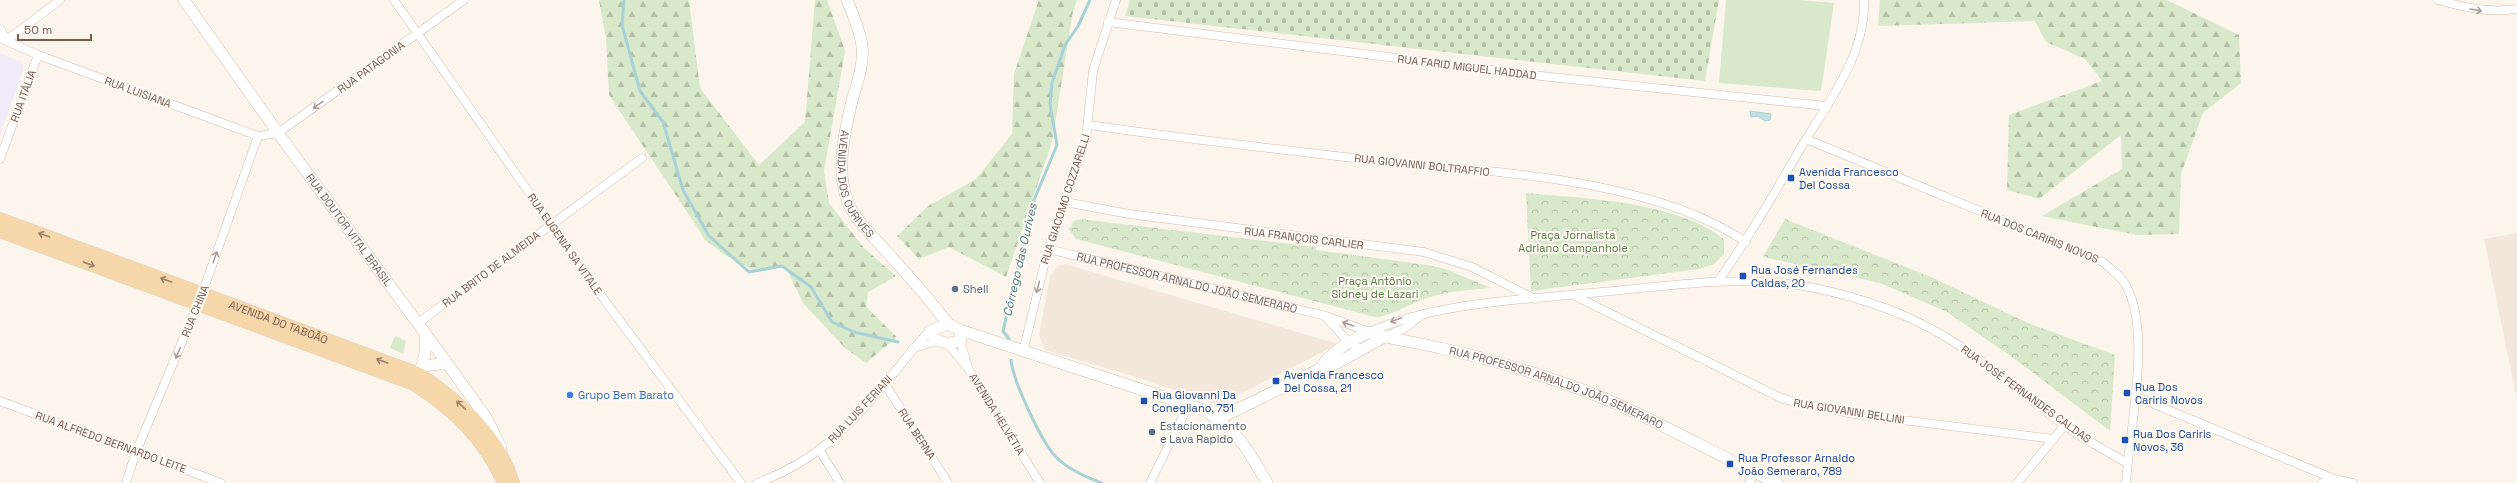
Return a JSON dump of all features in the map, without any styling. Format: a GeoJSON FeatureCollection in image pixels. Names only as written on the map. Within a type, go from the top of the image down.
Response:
{"type":"FeatureCollection","features":[{"type":"Feature","properties":{"kind":"main road","name":"RUA DOUTOR VITAL BRASIL"},"geometry":{"type":"LineString","coordinates":[[184,0],[278,133],[447,363],[495,433],[505,464]]}},
{"type":"Feature","properties":{"kind":"main road","name":"AVENIDA DOS OURIVES"},"geometry":{"type":"LineString","coordinates":[[847,0],[857,26],[862,47],[861,66],[850,109],[843,156],[842,183],[848,203],[858,219],[931,301],[948,324]]}},
{"type":"Feature","properties":{"kind":"main road","name":"AVENIDA DO TABOÃO"},"geometry":{"type":"LineString","coordinates":[[0,219],[200,299]]}},
{"type":"Feature","properties":{"kind":"main road","name":"AVENIDA DO TABOÃO"},"geometry":{"type":"LineString","coordinates":[[0,231],[419,374],[454,399],[469,413],[491,441],[505,464],[514,483]]}},
{"type":"Feature","properties":{"kind":"main road"},"geometry":{"type":"LineString","coordinates":[[931,301],[932,330],[943,342],[961,337],[988,340],[1189,404],[1218,419],[1232,430],[1248,450],[1267,483]]}},
{"type":"Feature","properties":{"kind":"main road"},"geometry":{"type":"LineString","coordinates":[[932,330],[948,324],[961,337]]}},
{"type":"Feature","properties":{"kind":"main road"},"geometry":{"type":"LineString","coordinates":[[1320,369],[1326,359],[1349,343],[1369,332]]}},
{"type":"Feature","properties":{"kind":"main road","name":"RUA PROFESSOR ARNALDO JOÃO SEMERARO"},"geometry":{"type":"LineString","coordinates":[[1369,332],[1384,337],[1441,348],[1511,366],[1564,383],[1650,418],[1777,483]]}},
{"type":"Feature","properties":{"kind":"main road"},"geometry":{"type":"LineString","coordinates":[[419,374],[427,350],[425,333]]}},
{"type":"Feature","properties":{"kind":"main road"},"geometry":{"type":"LineString","coordinates":[[1218,419],[1320,369],[1332,366],[1384,337]]}},
{"type":"Feature","properties":{"kind":"main road"},"geometry":{"type":"LineString","coordinates":[[419,374],[447,363]]}},
{"type":"Feature","properties":{"kind":"main road","name":"AVENIDA DO TABOÃO"},"geometry":{"type":"LineString","coordinates":[[419,374],[446,405],[467,425],[494,461],[504,483]]}},
{"type":"Feature","properties":{"kind":"street"},"geometry":{"type":"LineString","coordinates":[[0,29],[4,39],[60,0]]}},
{"type":"Feature","properties":{"kind":"street","name":"RUA EUGENIA SA VITALE"},"geometry":{"type":"LineString","coordinates":[[394,0],[616,316],[741,483]]}},
{"type":"Feature","properties":{"kind":"street","name":"RUA PATAGONIA"},"geometry":{"type":"LineString","coordinates":[[278,133],[464,0]]}},
{"type":"Feature","properties":{"kind":"street","name":"RUA GIACOMO COZZARELLI"},"geometry":{"type":"LineString","coordinates":[[1023,352],[1048,249],[1080,161],[1089,125],[1093,71],[1116,0]]}},
{"type":"Feature","properties":{"kind":"street"},"geometry":{"type":"LineString","coordinates":[[1718,281],[1746,242],[1846,73],[1859,40],[1864,0]]}},
{"type":"Feature","properties":{"kind":"street"},"geometry":{"type":"LineString","coordinates":[[2438,0],[2456,3],[2478,11],[2517,9]]}},
{"type":"Feature","properties":{"kind":"street","name":"RUA FARID MIGUEL HADDAD"},"geometry":{"type":"LineString","coordinates":[[1108,22],[1541,76],[1826,106]]}},
{"type":"Feature","properties":{"kind":"street","name":"RUA LUISIANA"},"geometry":{"type":"LineString","coordinates":[[4,39],[38,55],[258,136],[278,133]]}},
{"type":"Feature","properties":{"kind":"street","name":"RUA ITÁLIA"},"geometry":{"type":"LineString","coordinates":[[0,159],[38,55]]}},
{"type":"Feature","properties":{"kind":"street","name":"RUA GIOVANNI BOLTRAFFIO"},"geometry":{"type":"LineString","coordinates":[[1089,125],[1216,143],[1503,174],[1619,191],[1715,225],[1746,242]]}},
{"type":"Feature","properties":{"kind":"street","name":"RUA CHINA"},"geometry":{"type":"LineString","coordinates":[[126,483],[136,452],[200,299],[258,136]]}},
{"type":"Feature","properties":{"kind":"street","name":"RUA DOS CARIRIS NOVOS"},"geometry":{"type":"LineString","coordinates":[[1806,139],[2103,262],[2124,282],[2133,305],[2139,333],[2135,396],[2126,483]]}},
{"type":"Feature","properties":{"kind":"street","name":"RUA BRITO DE ALMEIDA"},"geometry":{"type":"LineString","coordinates":[[418,323],[642,158]]}},
{"type":"Feature","properties":{"kind":"street","name":"RUA FRANÇOIS CARLIER"},"geometry":{"type":"LineString","coordinates":[[1065,202],[1129,214],[1424,252],[1472,267],[1535,299]]}},
{"type":"Feature","properties":{"kind":"street","name":"RUA PROFESSOR ARNALDO JOÃO SEMERARO"},"geometry":{"type":"LineString","coordinates":[[1048,249],[1326,316],[1369,332]]}},
{"type":"Feature","properties":{"kind":"street","name":"RUA JOSÉ FERNANDES CALDAS"},"geometry":{"type":"LineString","coordinates":[[1572,295],[1718,281],[1780,283],[1801,286],[1894,312],[1919,322],[1984,361],[2065,425],[2127,463]]}},
{"type":"Feature","properties":{"kind":"street"},"geometry":{"type":"LineString","coordinates":[[1369,332],[1399,319],[1425,313],[1572,295]]}},
{"type":"Feature","properties":{"kind":"street","name":"RUA GIOVANNI BELLINI"},"geometry":{"type":"LineString","coordinates":[[1572,295],[1783,399],[1854,414],[2054,439]]}},
{"type":"Feature","properties":{"kind":"street"},"geometry":{"type":"LineString","coordinates":[[1384,337],[1405,328],[1425,313]]}},
{"type":"Feature","properties":{"kind":"street"},"geometry":{"type":"LineString","coordinates":[[1326,316],[1349,343],[1361,349]]}},
{"type":"Feature","properties":{"kind":"street","name":"RUA LUIS FERIANI"},"geometry":{"type":"LineString","coordinates":[[757,483],[793,468],[833,441],[885,384],[912,348],[932,330]]}},
{"type":"Feature","properties":{"kind":"street","name":"AVENIDA HELVÉTIA"},"geometry":{"type":"LineString","coordinates":[[961,337],[968,370],[1040,483]]}},
{"type":"Feature","properties":{"kind":"street"},"geometry":{"type":"LineString","coordinates":[[912,348],[943,342],[968,370]]}},
{"type":"Feature","properties":{"kind":"street","name":"RUA BERNA"},"geometry":{"type":"LineString","coordinates":[[885,384],[948,483]]}},
{"type":"Feature","properties":{"kind":"street"},"geometry":{"type":"LineString","coordinates":[[2135,396],[2334,479],[2353,483]]}},
{"type":"Feature","properties":{"kind":"street","name":"RUA ALFREDO BERNARDO LEITE"},"geometry":{"type":"LineString","coordinates":[[0,401],[136,452],[208,481],[221,483]]}},
{"type":"Feature","properties":{"kind":"street"},"geometry":{"type":"LineString","coordinates":[[1150,483],[1189,404]]}},
{"type":"Feature","properties":{"kind":"street"},"geometry":{"type":"LineString","coordinates":[[2017,483],[2065,425]]}},
{"type":"Feature","properties":{"kind":"street"},"geometry":{"type":"LineString","coordinates":[[820,451],[840,483]]}},
{"type":"Feature","properties":{"kind":"street"},"geometry":{"type":"LineString","coordinates":[[1749,483],[1755,473]]}},
{"type":"Feature","properties":{"kind":"street"},"geometry":{"type":"LineString","coordinates":[[2322,483],[2334,479]]}},
{"type":"Feature","properties":{"kind":"shaded area"},"geometry":{"type":"Polygon","coordinates":[[[0,53],[22,62],[23,70],[0,134],[0,53]]]}},
{"type":"Feature","properties":{"kind":"shaded area"},"geometry":{"type":"Polygon","coordinates":[[[2517,233],[2517,399],[2484,239],[2517,233]]]}},
{"type":"Feature","properties":{"kind":"shaded area"},"geometry":{"type":"Polygon","coordinates":[[[1065,264],[1338,344],[1219,405],[1136,377],[1045,350],[1039,335],[1050,276],[1058,266],[1065,264]]]}},
{"type":"Feature","properties":{"kind":"green space"},"geometry":{"type":"Polygon","coordinates":[[[599,0],[689,0],[700,88],[759,165],[805,122],[815,0],[827,0],[845,51],[824,171],[829,203],[864,248],[896,276],[868,292],[866,307],[897,337],[866,363],[845,348],[803,303],[785,266],[755,271],[725,255],[704,239],[609,95],[606,39],[599,0]]]}},
{"type":"Feature","properties":{"kind":"green space"},"geometry":{"type":"Polygon","coordinates":[[[1039,0],[1077,0],[1073,11],[1052,142],[1006,277],[949,247],[919,259],[897,236],[928,206],[976,179],[1012,134],[1014,74],[1039,0]]]}},
{"type":"Feature","properties":{"kind":"green space"},"geometry":{"type":"Polygon","coordinates":[[[1130,0],[1719,0],[1705,81],[1125,16],[1130,0]]]}},
{"type":"Feature","properties":{"kind":"green space"},"geometry":{"type":"Polygon","coordinates":[[[1726,0],[1801,0],[1834,3],[1821,91],[1719,83],[1726,0]]]}},
{"type":"Feature","properties":{"kind":"green space"},"geometry":{"type":"Polygon","coordinates":[[[1880,0],[2167,0],[2239,35],[2241,83],[2203,113],[2181,174],[2179,234],[2137,235],[2042,216],[2122,169],[2121,135],[2039,199],[2007,190],[2009,115],[2102,81],[2085,59],[2046,42],[2035,21],[1878,26],[1880,0]]]}},
{"type":"Feature","properties":{"kind":"green space","name":"Praça Jornalista Adriano Campanhole"},"geometry":{"type":"Polygon","coordinates":[[[1526,193],[1630,204],[1682,217],[1705,227],[1724,239],[1724,254],[1714,264],[1699,269],[1531,291],[1526,193]]]}},
{"type":"Feature","properties":{"kind":"green space","name":"Praça Antônio Sidney de Lazari"},"geometry":{"type":"Polygon","coordinates":[[[1080,219],[1316,247],[1316,250],[1428,265],[1445,269],[1491,288],[1442,294],[1421,300],[1387,315],[1375,317],[1076,239],[1068,228],[1071,227],[1073,221],[1080,219]]]}},
{"type":"Feature","properties":{"kind":"green space"},"geometry":{"type":"Polygon","coordinates":[[[1785,219],[1931,277],[2028,323],[2115,355],[2110,431],[2012,357],[1947,312],[1880,283],[1763,257],[1785,219]]]}},
{"type":"Feature","properties":{"kind":"green space"},"geometry":{"type":"Polygon","coordinates":[[[395,336],[406,341],[403,354],[390,348],[395,336]]]}},
{"type":"Feature","properties":{"kind":"water"},"geometry":{"type":"Polygon","coordinates":[[[1750,111],[1771,114],[1770,120],[1765,121],[1758,116],[1751,117],[1750,111]]]}},
{"type":"Feature","properties":{"kind":"waterway"},"geometry":{"type":"LineString","coordinates":[[624,0],[622,25],[640,91],[663,122],[683,190],[709,236],[749,272],[782,266],[811,287],[832,322],[854,332],[898,342]]}},
{"type":"Feature","properties":{"kind":"waterway","name":"Córrego das Ourives"},"geometry":{"type":"LineString","coordinates":[[1009,339],[1003,331],[1032,205],[1057,145],[1050,104],[1052,83],[1065,45],[1078,26],[1090,0]]}},
{"type":"Feature","properties":{"kind":"waterway","name":"Córrego das Ourives"},"geometry":{"type":"LineString","coordinates":[[1011,360],[1022,396],[1036,426],[1050,450],[1061,462],[1083,476],[1102,483]]}},
{"type":"Feature","properties":{"kind":"place","name":"Avenida Francesco Del Cossa"},"geometry":{"type":"Point","coordinates":[1791,178]}},
{"type":"Feature","properties":{"kind":"place","name":"Rua José Fernandes Caldas, 20"},"geometry":{"type":"Point","coordinates":[1743,276]}},
{"type":"Feature","properties":{"kind":"place","name":"Shell"},"geometry":{"type":"Point","coordinates":[955,289]}},
{"type":"Feature","properties":{"kind":"place","name":"Avenida Francesco Del Cossa, 21"},"geometry":{"type":"Point","coordinates":[1276,381]}},
{"type":"Feature","properties":{"kind":"place","name":"Rua Dos Cariris Novos"},"geometry":{"type":"Point","coordinates":[2127,393]}},
{"type":"Feature","properties":{"kind":"place","name":"Grupo Bem Barato"},"geometry":{"type":"Point","coordinates":[570,395]}},
{"type":"Feature","properties":{"kind":"place","name":"Rua Giovanni Da Conegliano, 751"},"geometry":{"type":"Point","coordinates":[1144,401]}},
{"type":"Feature","properties":{"kind":"place","name":"Estacionamento e Lava Rapido"},"geometry":{"type":"Point","coordinates":[1152,432]}},
{"type":"Feature","properties":{"kind":"place","name":"Rua Dos Cariris Novos, 36"},"geometry":{"type":"Point","coordinates":[2125,440]}},
{"type":"Feature","properties":{"kind":"place","name":"Rua Professor Arnaldo João Semeraro, 789"},"geometry":{"type":"Point","coordinates":[1730,464]}}]}
